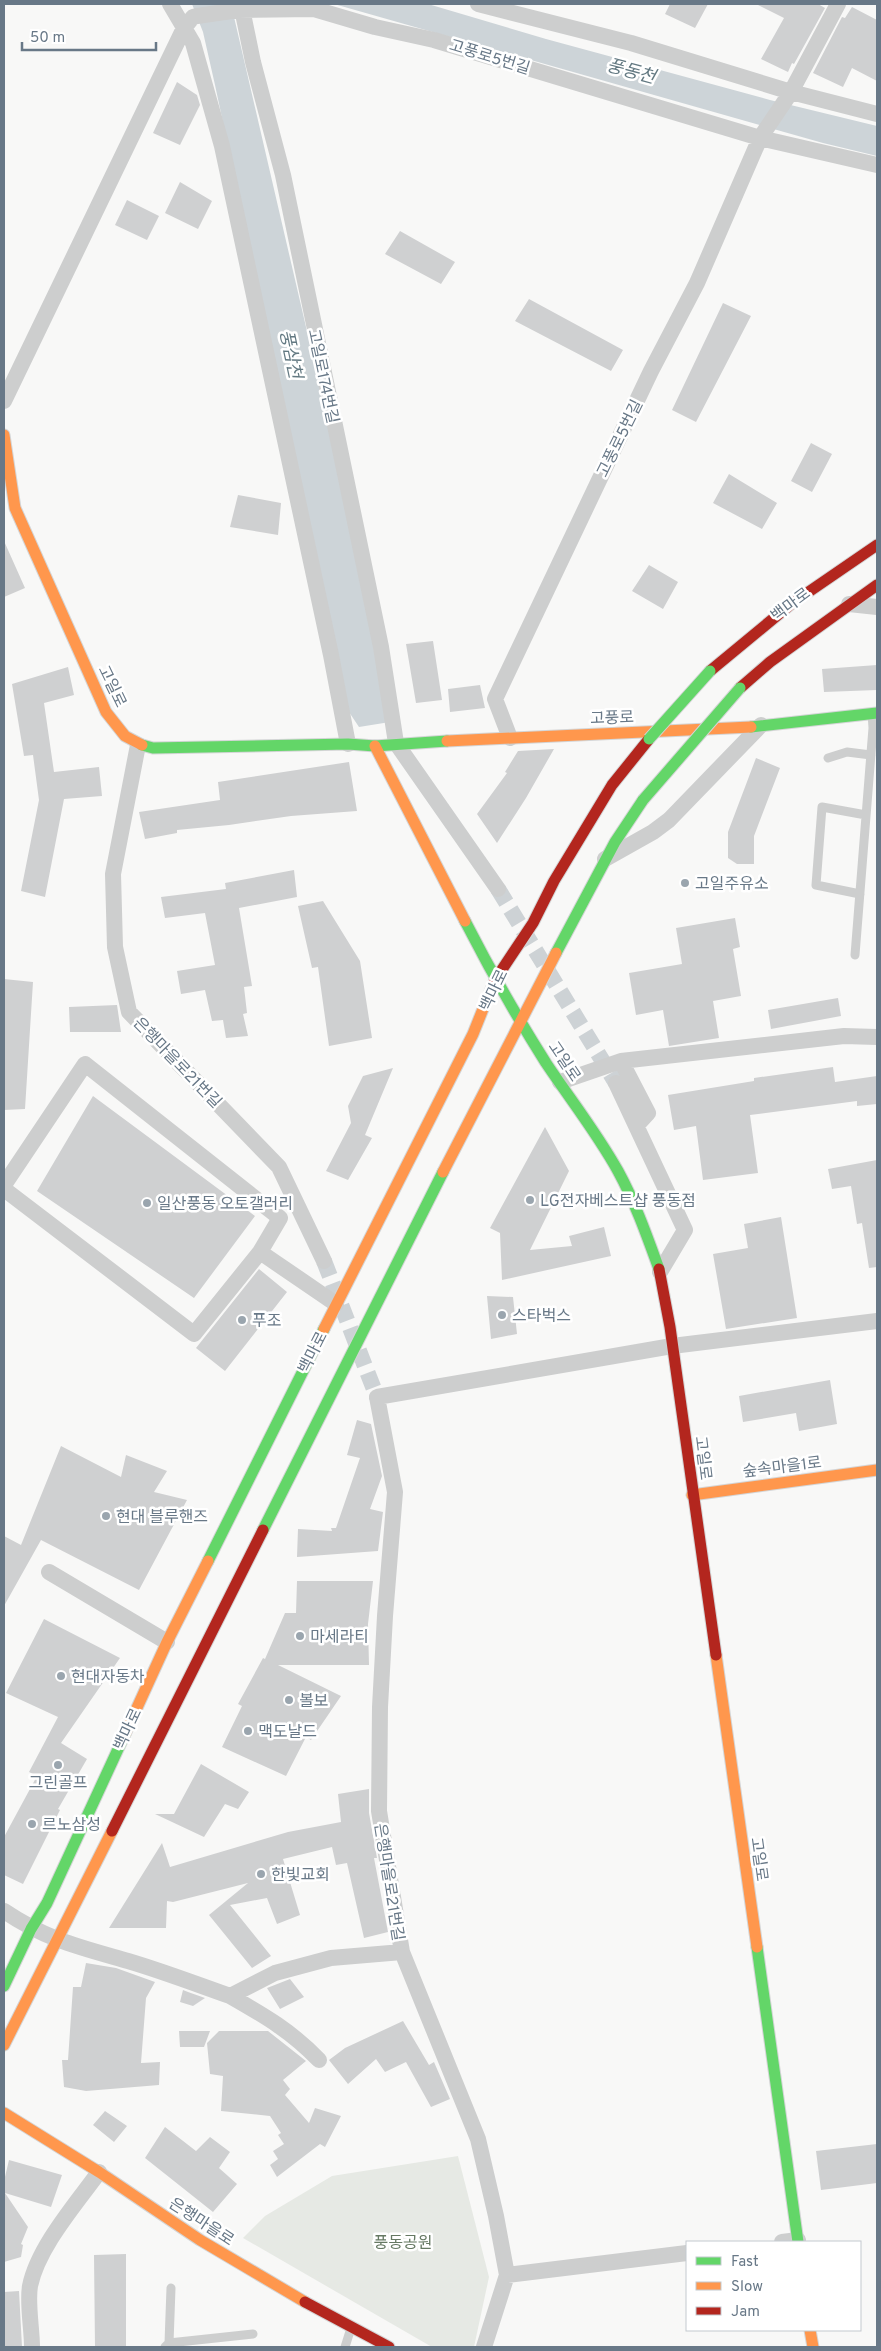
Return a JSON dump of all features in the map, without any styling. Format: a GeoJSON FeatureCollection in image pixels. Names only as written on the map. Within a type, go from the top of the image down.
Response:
{"type":"FeatureCollection","features":[{"type":"Feature","properties":{"kind":"main road","name":"고일로"},"geometry":{"type":"LineString","coordinates":[[4,435],[15,508],[106,712],[115,726],[138,745]]}},
{"type":"Feature","properties":{"kind":"main road","name":"백마로"},"geometry":{"type":"LineString","coordinates":[[4,1986],[31,1929],[47,1903],[167,1642],[473,1034],[495,980],[532,923],[554,881],[612,785],[649,739],[710,671],[777,613],[822,580],[877,545]]}},
{"type":"Feature","properties":{"kind":"main road"},"geometry":{"type":"LineString","coordinates":[[848,604],[877,585]]}},
{"type":"Feature","properties":{"kind":"main road","name":"백마로"},"geometry":{"type":"LineString","coordinates":[[4,2045],[195,1668],[365,1323],[520,1021],[606,859],[643,800],[740,688],[770,662],[848,604]]}},
{"type":"Feature","properties":{"kind":"main road","name":"고풍로"},"geometry":{"type":"LineString","coordinates":[[348,744],[375,746],[396,743],[744,728],[875,713]]}},
{"type":"Feature","properties":{"kind":"main road"},"geometry":{"type":"LineString","coordinates":[[138,745],[153,748],[348,744]]}},
{"type":"Feature","properties":{"kind":"main road","name":"고일로"},"geometry":{"type":"LineString","coordinates":[[375,746],[495,980],[618,1171],[641,1219],[660,1272],[672,1346],[792,2241]]}},
{"type":"Feature","properties":{"kind":"main road","name":"숲속마을1로"},"geometry":{"type":"LineString","coordinates":[[692,1495],[877,1470]]}},
{"type":"Feature","properties":{"kind":"main road","name":"은행마을로"},"geometry":{"type":"LineString","coordinates":[[4,2113],[99,2172],[200,2240],[351,2328],[389,2347]]}},
{"type":"Feature","properties":{"kind":"main road"},"geometry":{"type":"LineString","coordinates":[[810,2331],[813,2347]]}},
{"type":"Feature","properties":{"kind":"street"},"geometry":{"type":"LineString","coordinates":[[170,4],[189,22],[193,43],[222,146],[329,646],[348,744]]}},
{"type":"Feature","properties":{"kind":"street"},"geometry":{"type":"LineString","coordinates":[[478,4],[630,43],[787,97],[877,114]]}},
{"type":"Feature","properties":{"kind":"street"},"geometry":{"type":"LineString","coordinates":[[762,135],[787,97],[838,4]]}},
{"type":"Feature","properties":{"kind":"street","name":"고풍로5번길"},"geometry":{"type":"LineString","coordinates":[[189,22],[242,8],[314,9],[375,27],[434,40],[762,135],[877,166]]}},
{"type":"Feature","properties":{"kind":"street","name":"고일로174번길"},"geometry":{"type":"LineString","coordinates":[[242,8],[252,62],[285,184],[381,647],[396,743]]}},
{"type":"Feature","properties":{"kind":"street"},"geometry":{"type":"LineString","coordinates":[[4,402],[189,22]]}},
{"type":"Feature","properties":{"kind":"street","name":"고풍로5번길"},"geometry":{"type":"LineString","coordinates":[[510,738],[494,698],[651,371],[697,283],[762,135]]}},
{"type":"Feature","properties":{"kind":"street"},"geometry":{"type":"LineString","coordinates":[[848,604],[877,607]]}},
{"type":"Feature","properties":{"kind":"street"},"geometry":{"type":"LineString","coordinates":[[606,859],[653,832],[669,820],[760,725]]}},
{"type":"Feature","properties":{"kind":"street"},"geometry":{"type":"LineString","coordinates":[[396,743],[498,889]]}},
{"type":"Feature","properties":{"kind":"street","name":"은행마을로21번길"},"geometry":{"type":"LineString","coordinates":[[138,745],[113,874],[115,947],[129,1012],[279,1167],[324,1261]]}},
{"type":"Feature","properties":{"kind":"street"},"geometry":{"type":"LineString","coordinates":[[560,1082],[621,1061],[844,1036],[877,1037]]}},
{"type":"Feature","properties":{"kind":"street"},"geometry":{"type":"LineString","coordinates":[[621,1061],[648,1113],[636,1126]]}},
{"type":"Feature","properties":{"kind":"street"},"geometry":{"type":"LineString","coordinates":[[4,1185],[85,1064],[280,1218],[260,1252],[194,1334],[4,1189]]}},
{"type":"Feature","properties":{"kind":"street"},"geometry":{"type":"LineString","coordinates":[[616,1083],[685,1230],[660,1272]]}},
{"type":"Feature","properties":{"kind":"street"},"geometry":{"type":"LineString","coordinates":[[260,1252],[336,1304]]}},
{"type":"Feature","properties":{"kind":"street"},"geometry":{"type":"LineString","coordinates":[[672,1346],[877,1321]]}},
{"type":"Feature","properties":{"kind":"street","name":"은행마을로21번길"},"geometry":{"type":"LineString","coordinates":[[484,2347],[506,2275],[496,2216],[478,2139],[402,1952],[379,1812],[380,1706],[395,1492],[377,1397],[672,1346]]}},
{"type":"Feature","properties":{"kind":"street"},"geometry":{"type":"LineString","coordinates":[[50,1572],[167,1642]]}},
{"type":"Feature","properties":{"kind":"street"},"geometry":{"type":"LineString","coordinates":[[4,1911],[31,1929],[56,1940],[230,1996],[298,2038],[319,2060]]}},
{"type":"Feature","properties":{"kind":"street"},"geometry":{"type":"LineString","coordinates":[[230,1996],[275,1973],[331,1958],[402,1952]]}},
{"type":"Feature","properties":{"kind":"street"},"geometry":{"type":"LineString","coordinates":[[32,2347],[30,2287],[35,2272],[48,2244],[99,2172]]}},
{"type":"Feature","properties":{"kind":"street"},"geometry":{"type":"LineString","coordinates":[[506,2275],[686,2254]]}},
{"type":"Feature","properties":{"kind":"lane"},"geometry":{"type":"LineString","coordinates":[[4,514],[15,508]]}},
{"type":"Feature","properties":{"kind":"lane"},"geometry":{"type":"LineString","coordinates":[[855,955],[871,755],[875,741],[875,713]]}},
{"type":"Feature","properties":{"kind":"lane"},"geometry":{"type":"LineString","coordinates":[[828,758],[846,752],[871,755]]}},
{"type":"Feature","properties":{"kind":"lane"},"geometry":{"type":"LineString","coordinates":[[860,894],[816,885],[822,807],[866,815]]}},
{"type":"Feature","properties":{"kind":"lane"},"geometry":{"type":"LineString","coordinates":[[171,2288],[167,2345],[253,2334]]}},
{"type":"Feature","properties":{"kind":"lane"},"geometry":{"type":"LineString","coordinates":[[345,2347],[351,2328]]}},
{"type":"Feature","properties":{"kind":"green space","name":"풍동공원"},"geometry":{"type":"Polygon","coordinates":[[[458,2156],[489,2277],[474,2347],[432,2347],[243,2238],[265,2216],[332,2176],[458,2156]]]}},
{"type":"Feature","properties":{"kind":"water","name":"풍삼천"},"geometry":{"type":"Polygon","coordinates":[[[192,4],[231,4],[316,370],[390,722],[359,727],[349,712],[215,85],[203,32],[192,4]]]}},
{"type":"Feature","properties":{"kind":"water","name":"풍동천"},"geometry":{"type":"Polygon","coordinates":[[[334,4],[428,4],[546,39],[770,100],[877,126],[877,156],[823,143],[334,4]]]}},
{"type":"Feature","properties":{"kind":"building"},"geometry":{"type":"Polygon","coordinates":[[[670,4],[708,4],[695,28],[665,14],[670,4]]]}},
{"type":"Feature","properties":{"kind":"building"},"geometry":{"type":"Polygon","coordinates":[[[756,4],[818,4],[825,8],[788,72],[761,59],[784,18],[756,4]]]}},
{"type":"Feature","properties":{"kind":"building"},"geometry":{"type":"Polygon","coordinates":[[[852,7],[877,20],[877,81],[852,68],[843,87],[813,73],[842,17],[845,18],[852,7]]]}},
{"type":"Feature","properties":{"kind":"building"},"geometry":{"type":"Polygon","coordinates":[[[177,82],[197,95],[200,105],[180,145],[153,133],[177,82]]]}},
{"type":"Feature","properties":{"kind":"building"},"geometry":{"type":"Polygon","coordinates":[[[180,182],[212,201],[198,229],[165,213],[180,182]]]}},
{"type":"Feature","properties":{"kind":"building"},"geometry":{"type":"Polygon","coordinates":[[[127,200],[159,216],[147,240],[115,225],[127,200]]]}},
{"type":"Feature","properties":{"kind":"building"},"geometry":{"type":"Polygon","coordinates":[[[400,231],[455,262],[441,284],[385,254],[400,231]]]}},
{"type":"Feature","properties":{"kind":"building"},"geometry":{"type":"Polygon","coordinates":[[[529,299],[623,350],[611,371],[515,321],[529,299]]]}},
{"type":"Feature","properties":{"kind":"building"},"geometry":{"type":"Polygon","coordinates":[[[723,303],[751,316],[696,422],[672,410],[723,303]]]}},
{"type":"Feature","properties":{"kind":"building"},"geometry":{"type":"Polygon","coordinates":[[[811,443],[832,454],[812,492],[791,481],[811,443]]]}},
{"type":"Feature","properties":{"kind":"building"},"geometry":{"type":"Polygon","coordinates":[[[729,474],[777,503],[762,529],[713,503],[729,474]]]}},
{"type":"Feature","properties":{"kind":"building"},"geometry":{"type":"Polygon","coordinates":[[[238,495],[281,503],[278,535],[230,527],[238,495]]]}},
{"type":"Feature","properties":{"kind":"building"},"geometry":{"type":"Polygon","coordinates":[[[4,541],[25,588],[4,597],[4,541]]]}},
{"type":"Feature","properties":{"kind":"building"},"geometry":{"type":"Polygon","coordinates":[[[649,565],[678,582],[663,609],[632,591],[649,565]]]}},
{"type":"Feature","properties":{"kind":"building"},"geometry":{"type":"Polygon","coordinates":[[[433,641],[442,700],[416,703],[406,644],[433,641]]]}},
{"type":"Feature","properties":{"kind":"building"},"geometry":{"type":"Polygon","coordinates":[[[877,665],[877,690],[824,692],[822,669],[877,665]]]}},
{"type":"Feature","properties":{"kind":"building"},"geometry":{"type":"Polygon","coordinates":[[[68,667],[74,695],[44,703],[54,772],[99,767],[102,796],[64,799],[45,897],[21,891],[39,800],[33,755],[24,756],[12,684],[68,667]]]}},
{"type":"Feature","properties":{"kind":"building"},"geometry":{"type":"Polygon","coordinates":[[[480,685],[485,708],[450,712],[448,689],[480,685]]]}},
{"type":"Feature","properties":{"kind":"building"},"geometry":{"type":"Polygon","coordinates":[[[554,749],[497,843],[477,814],[507,773],[505,772],[518,751],[554,749]]]}},
{"type":"Feature","properties":{"kind":"building"},"geometry":{"type":"Polygon","coordinates":[[[756,758],[780,768],[754,836],[754,864],[737,864],[728,858],[728,832],[756,758]]]}},
{"type":"Feature","properties":{"kind":"building"},"geometry":{"type":"Polygon","coordinates":[[[349,762],[357,811],[291,816],[177,830],[177,833],[145,839],[139,812],[220,800],[218,782],[349,762]]]}},
{"type":"Feature","properties":{"kind":"building"},"geometry":{"type":"Polygon","coordinates":[[[294,870],[297,897],[239,908],[252,986],[244,987],[247,1013],[243,1014],[248,1036],[226,1038],[223,1020],[212,1021],[205,990],[181,994],[177,971],[215,965],[205,913],[165,918],[161,897],[226,889],[225,883],[294,870]]]}},
{"type":"Feature","properties":{"kind":"building"},"geometry":{"type":"Polygon","coordinates":[[[323,901],[360,961],[372,1038],[329,1046],[318,967],[312,968],[298,906],[323,901]]]}},
{"type":"Feature","properties":{"kind":"building"},"geometry":{"type":"Polygon","coordinates":[[[735,918],[740,947],[733,949],[741,996],[713,1001],[719,1038],[669,1046],[663,1010],[636,1015],[629,973],[682,964],[676,928],[735,918]]]}},
{"type":"Feature","properties":{"kind":"building"},"geometry":{"type":"Polygon","coordinates":[[[4,979],[33,982],[25,1109],[4,1110],[4,979]]]}},
{"type":"Feature","properties":{"kind":"building"},"geometry":{"type":"Polygon","coordinates":[[[838,998],[841,1016],[771,1029],[768,1010],[838,998]]]}},
{"type":"Feature","properties":{"kind":"building"},"geometry":{"type":"Polygon","coordinates":[[[117,1005],[121,1032],[70,1032],[69,1007],[117,1005]]]}},
{"type":"Feature","properties":{"kind":"building"},"geometry":{"type":"Polygon","coordinates":[[[833,1067],[835,1082],[877,1076],[877,1104],[857,1106],[857,1101],[750,1115],[758,1173],[703,1180],[696,1126],[674,1130],[668,1095],[754,1081],[754,1078],[833,1067]]]}},
{"type":"Feature","properties":{"kind":"building"},"geometry":{"type":"Polygon","coordinates":[[[393,1068],[365,1135],[372,1138],[348,1180],[326,1171],[351,1123],[348,1106],[363,1076],[393,1068]]]}},
{"type":"Feature","properties":{"kind":"building","name":"일산풍동 오토갤러리"},"geometry":{"type":"Polygon","coordinates":[[[93,1096],[255,1216],[194,1298],[37,1191],[93,1096]]]}},
{"type":"Feature","properties":{"kind":"building"},"geometry":{"type":"Polygon","coordinates":[[[545,1127],[569,1171],[530,1250],[572,1246],[569,1236],[604,1227],[611,1256],[502,1280],[500,1233],[490,1228],[545,1127]]]}},
{"type":"Feature","properties":{"kind":"building"},"geometry":{"type":"Polygon","coordinates":[[[877,1160],[877,1267],[869,1268],[862,1223],[857,1224],[851,1186],[832,1189],[828,1169],[877,1160]]]}},
{"type":"Feature","properties":{"kind":"building"},"geometry":{"type":"Polygon","coordinates":[[[781,1217],[797,1318],[726,1329],[713,1254],[748,1248],[744,1224],[781,1217]]]}},
{"type":"Feature","properties":{"kind":"building","name":"푸조"},"geometry":{"type":"Polygon","coordinates":[[[259,1269],[287,1292],[225,1371],[196,1348],[259,1269]]]}},
{"type":"Feature","properties":{"kind":"building","name":"스타벅스"},"geometry":{"type":"Polygon","coordinates":[[[487,1296],[513,1297],[517,1334],[491,1339],[487,1296]]]}},
{"type":"Feature","properties":{"kind":"building"},"geometry":{"type":"Polygon","coordinates":[[[830,1380],[837,1424],[799,1431],[796,1413],[743,1422],[739,1396],[830,1380]]]}},
{"type":"Feature","properties":{"kind":"building"},"geometry":{"type":"Polygon","coordinates":[[[357,1420],[371,1424],[382,1476],[370,1509],[383,1512],[378,1551],[297,1557],[298,1529],[332,1531],[331,1528],[336,1528],[360,1458],[347,1455],[357,1420]]]}},
{"type":"Feature","properties":{"kind":"building","name":"현대 블루핸즈"},"geometry":{"type":"Polygon","coordinates":[[[61,1446],[121,1477],[126,1455],[167,1471],[154,1492],[187,1500],[139,1590],[41,1540],[4,1606],[4,1536],[21,1545],[61,1446]]]}},
{"type":"Feature","properties":{"kind":"building"},"geometry":{"type":"Polygon","coordinates":[[[297,1581],[373,1581],[368,1624],[369,1665],[278,1665],[341,1696],[311,1740],[306,1737],[286,1776],[222,1747],[242,1706],[238,1704],[263,1658],[265,1659],[285,1613],[296,1613],[297,1581]]]}},
{"type":"Feature","properties":{"kind":"building"},"geometry":{"type":"Polygon","coordinates":[[[44,1619],[120,1658],[61,1743],[87,1759],[58,1809],[60,1810],[23,1884],[4,1875],[4,1837],[37,1776],[29,1772],[58,1717],[6,1693],[44,1619]]]}},
{"type":"Feature","properties":{"kind":"building"},"geometry":{"type":"Polygon","coordinates":[[[201,1764],[249,1792],[238,1809],[225,1804],[204,1837],[155,1814],[174,1814],[201,1764]]]}},
{"type":"Feature","properties":{"kind":"building"},"geometry":{"type":"Polygon","coordinates":[[[369,1789],[369,1813],[377,1858],[374,1858],[388,1932],[364,1938],[347,1863],[336,1865],[332,1847],[283,1859],[300,1915],[277,1924],[267,1898],[230,1905],[271,1956],[252,1968],[209,1915],[248,1883],[173,1902],[167,1901],[166,1928],[109,1928],[162,1843],[170,1867],[288,1832],[341,1822],[338,1794],[369,1789]]]}},
{"type":"Feature","properties":{"kind":"building"},"geometry":{"type":"Polygon","coordinates":[[[86,1963],[116,1968],[155,1982],[146,1998],[141,2063],[160,2062],[159,2085],[86,2091],[64,2087],[62,2060],[68,2060],[73,1987],[81,1987],[86,1963]]]}},
{"type":"Feature","properties":{"kind":"building"},"geometry":{"type":"Polygon","coordinates":[[[290,1979],[304,1997],[280,2009],[267,1988],[290,1979]]]}},
{"type":"Feature","properties":{"kind":"building"},"geometry":{"type":"Polygon","coordinates":[[[183,1990],[205,1998],[193,2006],[180,2002],[183,1990]]]}},
{"type":"Feature","properties":{"kind":"building"},"geometry":{"type":"Polygon","coordinates":[[[403,2021],[429,2065],[434,2062],[450,2099],[431,2107],[406,2062],[385,2072],[376,2059],[348,2084],[329,2060],[345,2048],[403,2021]]]}},
{"type":"Feature","properties":{"kind":"building"},"geometry":{"type":"Polygon","coordinates":[[[179,2031],[210,2031],[204,2047],[180,2047],[179,2031]]]}},
{"type":"Feature","properties":{"kind":"building"},"geometry":{"type":"Polygon","coordinates":[[[219,2031],[268,2031],[306,2061],[283,2080],[290,2089],[285,2095],[309,2123],[315,2108],[341,2116],[325,2147],[320,2144],[277,2177],[270,2165],[278,2159],[273,2151],[284,2144],[278,2135],[281,2133],[270,2116],[221,2111],[223,2076],[210,2074],[207,2043],[219,2031]]]}},
{"type":"Feature","properties":{"kind":"building"},"geometry":{"type":"Polygon","coordinates":[[[105,2111],[127,2126],[114,2142],[93,2125],[105,2111]]]}},
{"type":"Feature","properties":{"kind":"building"},"geometry":{"type":"Polygon","coordinates":[[[165,2127],[196,2151],[210,2137],[230,2152],[219,2168],[237,2184],[213,2212],[145,2158],[165,2127]]]}},
{"type":"Feature","properties":{"kind":"building"},"geometry":{"type":"Polygon","coordinates":[[[877,2144],[877,2183],[821,2190],[816,2151],[877,2144]]]}},
{"type":"Feature","properties":{"kind":"building"},"geometry":{"type":"Polygon","coordinates":[[[9,2160],[62,2175],[51,2207],[5,2193],[28,2227],[21,2244],[23,2245],[21,2257],[4,2262],[4,2181],[9,2160]]]}},
{"type":"Feature","properties":{"kind":"building"},"geometry":{"type":"Polygon","coordinates":[[[126,2254],[126,2347],[95,2347],[94,2255],[126,2254]]]}},
{"type":"Feature","properties":{"kind":"building"},"geometry":{"type":"Polygon","coordinates":[[[19,2291],[22,2347],[4,2347],[4,2292],[19,2291]]]}},
{"type":"Feature","properties":{"kind":"tunnel"},"geometry":{"type":"LineString","coordinates":[[498,889],[616,1083]]}},
{"type":"Feature","properties":{"kind":"tunnel"},"geometry":{"type":"LineString","coordinates":[[324,1261],[377,1397]]}},
{"type":"Feature","properties":{"kind":"traffic: fast"},"geometry":{"type":"LineString","coordinates":[[649,739],[710,671]]}},
{"type":"Feature","properties":{"kind":"traffic: fast"},"geometry":{"type":"LineString","coordinates":[[643,800],[740,688]]}},
{"type":"Feature","properties":{"kind":"traffic: fast"},"geometry":{"type":"LineString","coordinates":[[751,727],[877,713]]}},
{"type":"Feature","properties":{"kind":"traffic: fast"},"geometry":{"type":"LineString","coordinates":[[142,745],[153,748],[348,744],[375,746],[447,741]]}},
{"type":"Feature","properties":{"kind":"traffic: fast"},"geometry":{"type":"LineString","coordinates":[[556,953],[615,842],[643,800]]}},
{"type":"Feature","properties":{"kind":"traffic: fast"},"geometry":{"type":"LineString","coordinates":[[465,921],[535,1046],[618,1171],[635,1207],[659,1269]]}},
{"type":"Feature","properties":{"kind":"traffic: fast"},"geometry":{"type":"LineString","coordinates":[[263,1530],[443,1172]]}},
{"type":"Feature","properties":{"kind":"traffic: fast"},"geometry":{"type":"LineString","coordinates":[[208,1561],[324,1329]]}},
{"type":"Feature","properties":{"kind":"traffic: fast"},"geometry":{"type":"LineString","coordinates":[[4,1986],[31,1929],[47,1903],[125,1734]]}},
{"type":"Feature","properties":{"kind":"traffic: fast"},"geometry":{"type":"LineString","coordinates":[[757,1947],[798,2241]]}},
{"type":"Feature","properties":{"kind":"traffic: slow"},"geometry":{"type":"LineString","coordinates":[[4,435],[15,508],[106,712],[125,736],[142,745]]}},
{"type":"Feature","properties":{"kind":"traffic: slow"},"geometry":{"type":"LineString","coordinates":[[447,741],[751,727]]}},
{"type":"Feature","properties":{"kind":"traffic: slow"},"geometry":{"type":"LineString","coordinates":[[375,746],[465,921]]}},
{"type":"Feature","properties":{"kind":"traffic: slow"},"geometry":{"type":"LineString","coordinates":[[443,1172],[556,953]]}},
{"type":"Feature","properties":{"kind":"traffic: slow"},"geometry":{"type":"LineString","coordinates":[[324,1329],[473,1034],[485,1004]]}},
{"type":"Feature","properties":{"kind":"traffic: slow"},"geometry":{"type":"LineString","coordinates":[[692,1495],[877,1470]]}},
{"type":"Feature","properties":{"kind":"traffic: slow"},"geometry":{"type":"LineString","coordinates":[[125,1734],[167,1642],[208,1561]]}},
{"type":"Feature","properties":{"kind":"traffic: slow"},"geometry":{"type":"LineString","coordinates":[[716,1655],[757,1947]]}},
{"type":"Feature","properties":{"kind":"traffic: slow"},"geometry":{"type":"LineString","coordinates":[[4,2045],[112,1831]]}},
{"type":"Feature","properties":{"kind":"traffic: slow"},"geometry":{"type":"LineString","coordinates":[[4,2113],[99,2172],[200,2240],[305,2302]]}},
{"type":"Feature","properties":{"kind":"traffic: slow"},"geometry":{"type":"LineString","coordinates":[[810,2331],[813,2347]]}},
{"type":"Feature","properties":{"kind":"traffic: jam"},"geometry":{"type":"LineString","coordinates":[[710,671],[791,604],[877,545]]}},
{"type":"Feature","properties":{"kind":"traffic: jam"},"geometry":{"type":"LineString","coordinates":[[740,688],[770,662],[877,585]]}},
{"type":"Feature","properties":{"kind":"traffic: jam"},"geometry":{"type":"LineString","coordinates":[[485,1004],[495,980],[533,923],[554,881],[612,785],[649,739]]}},
{"type":"Feature","properties":{"kind":"traffic: jam"},"geometry":{"type":"LineString","coordinates":[[659,1269],[670,1327],[716,1655]]}},
{"type":"Feature","properties":{"kind":"traffic: jam"},"geometry":{"type":"LineString","coordinates":[[112,1831],[263,1530]]}},
{"type":"Feature","properties":{"kind":"traffic: jam"},"geometry":{"type":"LineString","coordinates":[[305,2302],[389,2347]]}},
{"type":"Feature","properties":{"kind":"place","name":"고일주유소"},"geometry":{"type":"Point","coordinates":[685,883]}},
{"type":"Feature","properties":{"kind":"place","name":"LG전자베스트샵 풍동점"},"geometry":{"type":"Point","coordinates":[530,1200]}},
{"type":"Feature","properties":{"kind":"place","name":"일산풍동 오토갤러리"},"geometry":{"type":"Point","coordinates":[147,1203]}},
{"type":"Feature","properties":{"kind":"place","name":"스타벅스"},"geometry":{"type":"Point","coordinates":[502,1315]}},
{"type":"Feature","properties":{"kind":"place","name":"푸조"},"geometry":{"type":"Point","coordinates":[242,1320]}},
{"type":"Feature","properties":{"kind":"place","name":"현대 블루핸즈"},"geometry":{"type":"Point","coordinates":[106,1516]}},
{"type":"Feature","properties":{"kind":"place","name":"마세라티"},"geometry":{"type":"Point","coordinates":[300,1636]}},
{"type":"Feature","properties":{"kind":"place","name":"현대자동차"},"geometry":{"type":"Point","coordinates":[61,1676]}},
{"type":"Feature","properties":{"kind":"place","name":"볼보"},"geometry":{"type":"Point","coordinates":[289,1700]}},
{"type":"Feature","properties":{"kind":"place","name":"맥도날드"},"geometry":{"type":"Point","coordinates":[248,1731]}},
{"type":"Feature","properties":{"kind":"place","name":"그린골프"},"geometry":{"type":"Point","coordinates":[58,1765]}},
{"type":"Feature","properties":{"kind":"place","name":"르노삼성"},"geometry":{"type":"Point","coordinates":[32,1824]}},
{"type":"Feature","properties":{"kind":"place","name":"한빛교회"},"geometry":{"type":"Point","coordinates":[261,1874]}}]}
